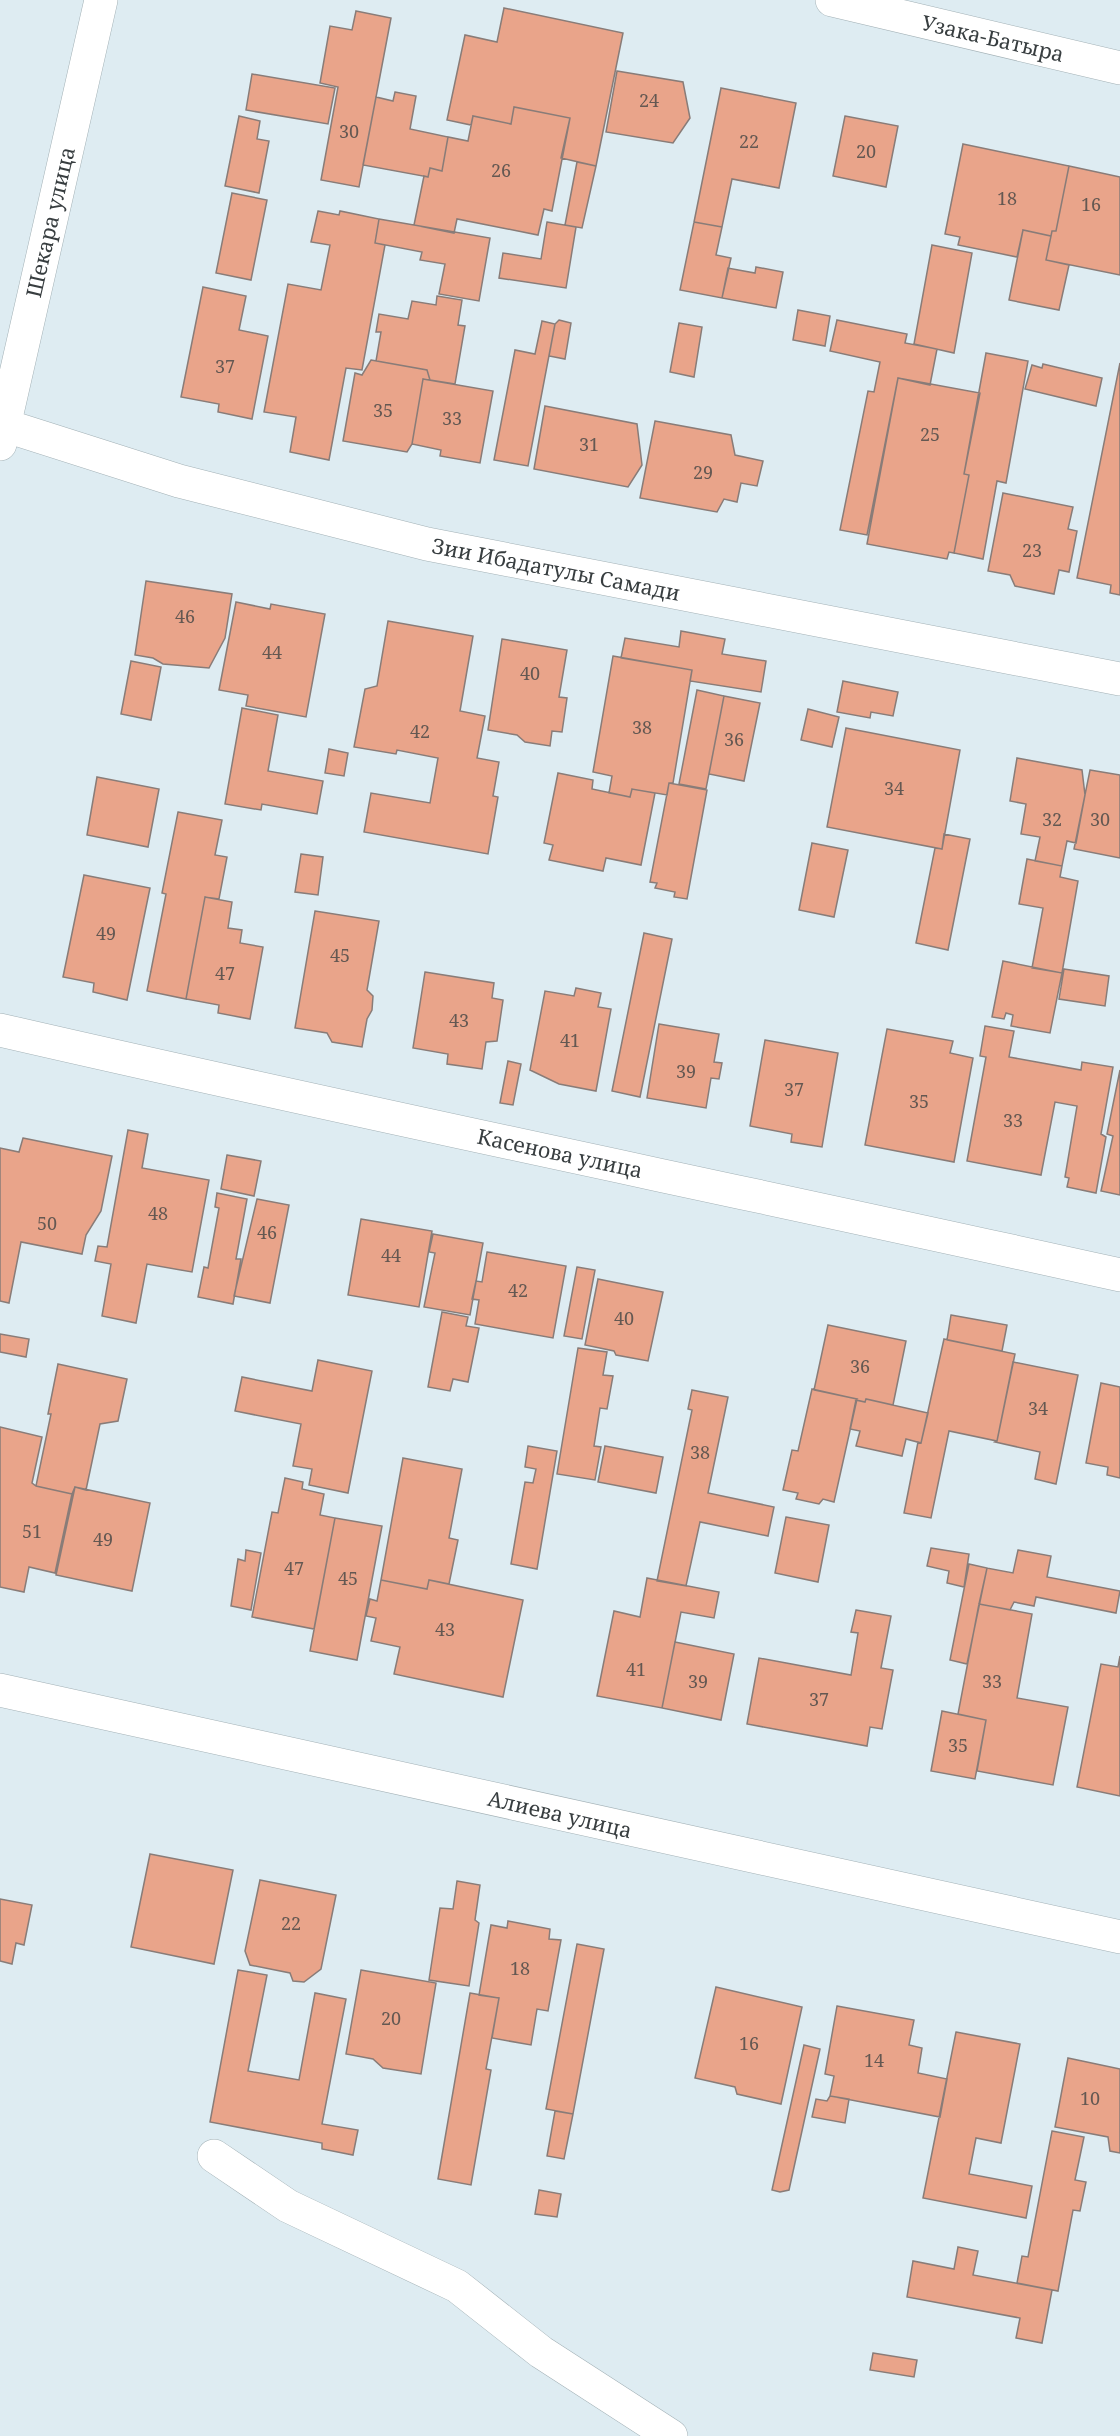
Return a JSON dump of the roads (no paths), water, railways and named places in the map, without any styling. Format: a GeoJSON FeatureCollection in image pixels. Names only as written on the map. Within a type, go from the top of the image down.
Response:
{"type":"FeatureCollection","features":[{"type":"Feature","properties":{"kind":"street","name":"Шекара улица"},"geometry":{"type":"LineString","coordinates":[[2,431],[101,0]]}},
{"type":"Feature","properties":{"kind":"street","name":"Узака-Батыра"},"geometry":{"type":"LineString","coordinates":[[832,0],[1120,68]]}},
{"type":"Feature","properties":{"kind":"street","name":"Зии Ибадатулы Самади"},"geometry":{"type":"LineString","coordinates":[[2,431],[179,481],[427,544],[1120,679]]}},
{"type":"Feature","properties":{"kind":"street","name":"Касенова улица"},"geometry":{"type":"LineString","coordinates":[[0,1030],[229,1083],[727,1188],[1120,1275]]}},
{"type":"Feature","properties":{"kind":"street","name":"Алиева улица"},"geometry":{"type":"LineString","coordinates":[[0,1690],[1120,1937]]}},
{"type":"Feature","properties":{"kind":"street"},"geometry":{"type":"LineString","coordinates":[[214,2156],[288,2206],[457,2286],[541,2352],[671,2436]]}}]}
